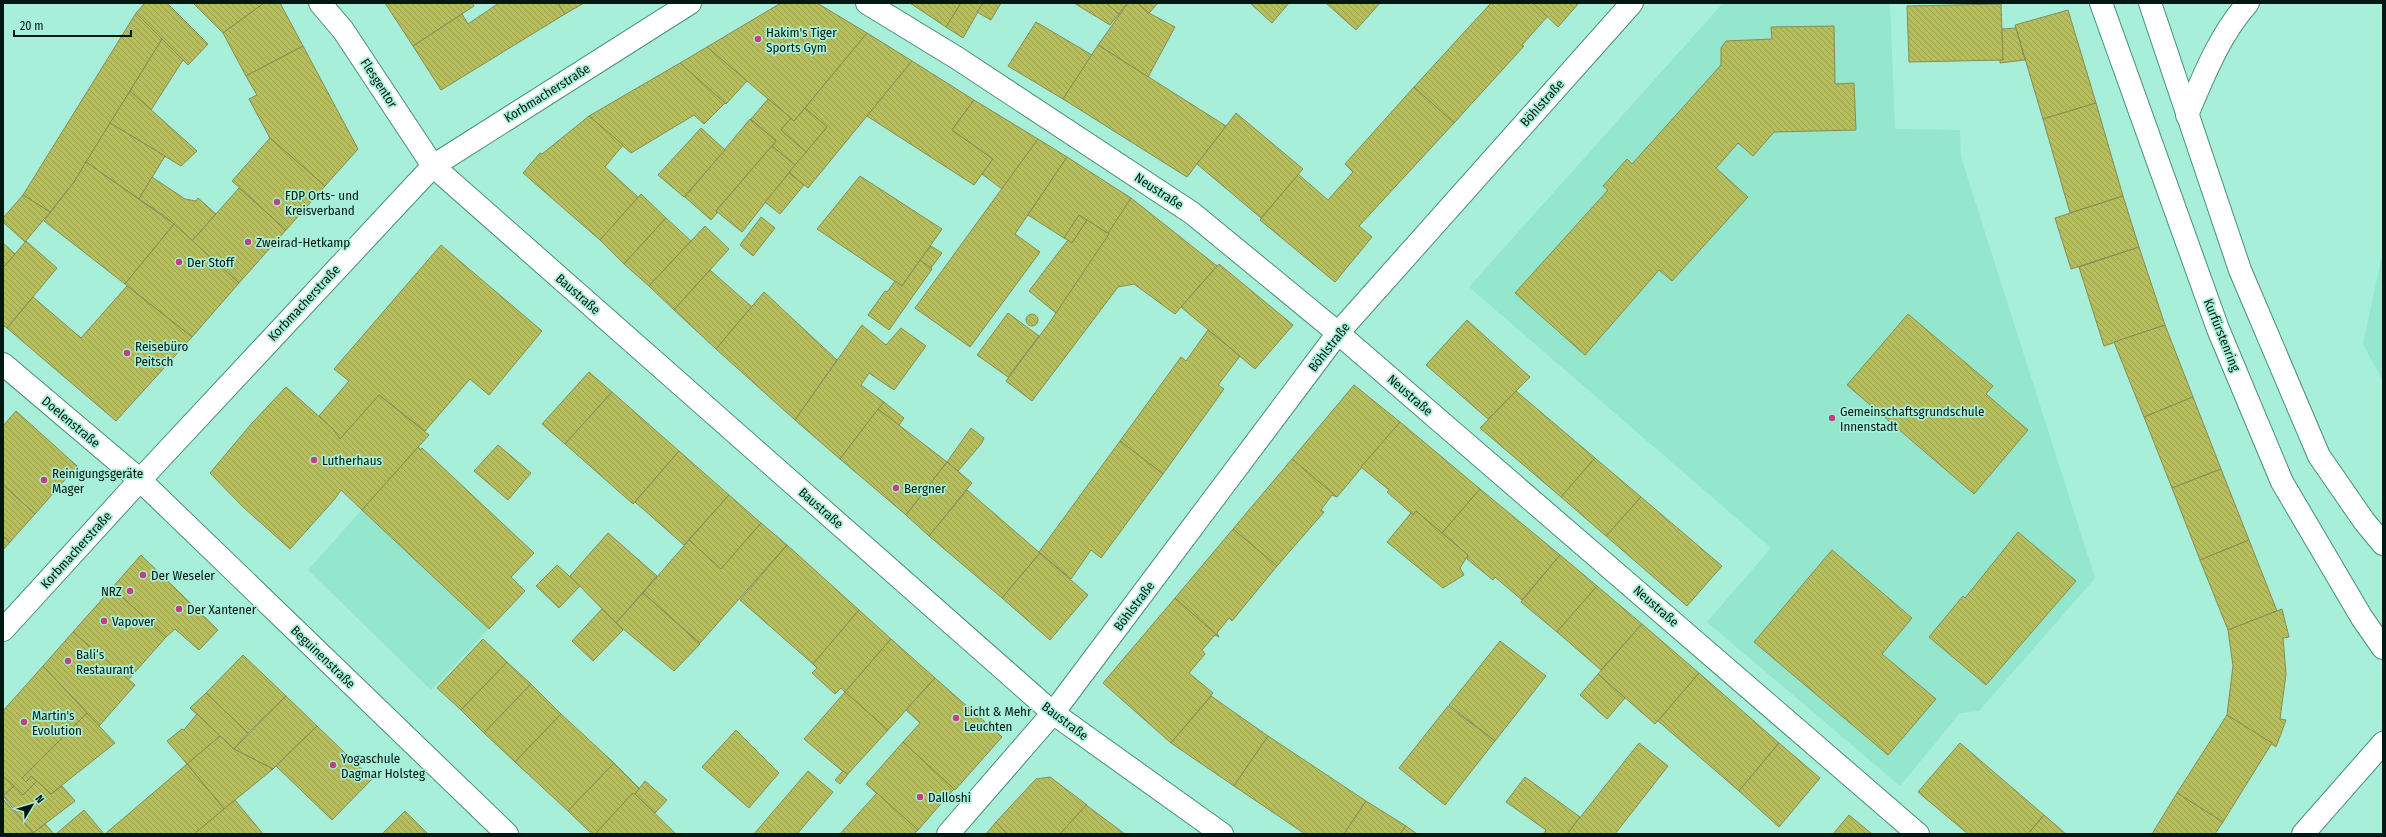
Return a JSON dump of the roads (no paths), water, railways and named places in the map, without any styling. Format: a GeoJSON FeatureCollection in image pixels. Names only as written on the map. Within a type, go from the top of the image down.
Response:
{"type":"FeatureCollection","features":[{"type":"Feature","properties":{"kind":"street","name":"Flesgentor"},"geometry":{"type":"LineString","coordinates":[[320,3],[343,30],[433,166]]}},
{"type":"Feature","properties":{"kind":"street","name":"Korbmacherstraße"},"geometry":{"type":"LineString","coordinates":[[3,630],[140,480],[433,166],[690,3]]}},
{"type":"Feature","properties":{"kind":"street","name":"Neustraße"},"geometry":{"type":"LineString","coordinates":[[867,3],[957,58],[1192,213],[1338,333],[1918,834]]}},
{"type":"Feature","properties":{"kind":"street","name":"Böhlstraße"},"geometry":{"type":"LineString","coordinates":[[948,834],[1053,713],[1338,333],[1632,3]]}},
{"type":"Feature","properties":{"kind":"street","name":"Kurfürstenring"},"geometry":{"type":"LineString","coordinates":[[2101,3],[2218,329],[2282,482],[2362,618],[2383,648]]}},
{"type":"Feature","properties":{"kind":"street"},"geometry":{"type":"LineString","coordinates":[[2150,3],[2240,270],[2319,456],[2364,521],[2383,544]]}},
{"type":"Feature","properties":{"kind":"street"},"geometry":{"type":"LineString","coordinates":[[2187,115],[2205,73],[2222,42],[2248,3]]}},
{"type":"Feature","properties":{"kind":"street","name":"Baustraße"},"geometry":{"type":"LineString","coordinates":[[433,166],[1053,713],[1222,834]]}},
{"type":"Feature","properties":{"kind":"street","name":"Doelenstraße"},"geometry":{"type":"LineString","coordinates":[[3,364],[140,480]]}},
{"type":"Feature","properties":{"kind":"street","name":"Beguinenstraße"},"geometry":{"type":"LineString","coordinates":[[140,480],[506,834]]}},
{"type":"Feature","properties":{"kind":"street"},"geometry":{"type":"LineString","coordinates":[[2303,834],[2383,743]]}},
{"type":"Feature","properties":{"kind":"place","name":"Hakim's Tiger Sports Gym"},"geometry":{"type":"Point","coordinates":[758,39]}},
{"type":"Feature","properties":{"kind":"place","name":"FDP Orts- und Kreisverband"},"geometry":{"type":"Point","coordinates":[277,202]}},
{"type":"Feature","properties":{"kind":"place","name":"Zweirad-Hetkamp"},"geometry":{"type":"Point","coordinates":[248,242]}},
{"type":"Feature","properties":{"kind":"place","name":"Der Stoff"},"geometry":{"type":"Point","coordinates":[179,262]}},
{"type":"Feature","properties":{"kind":"place","name":"Reisebüro Peitsch"},"geometry":{"type":"Point","coordinates":[127,353]}},
{"type":"Feature","properties":{"kind":"place","name":"Gemeinschaftsgrundschule Innenstadt"},"geometry":{"type":"Point","coordinates":[1832,418]}},
{"type":"Feature","properties":{"kind":"place","name":"Lutherhaus"},"geometry":{"type":"Point","coordinates":[314,460]}},
{"type":"Feature","properties":{"kind":"place","name":"Reinigungsgeräte Mager"},"geometry":{"type":"Point","coordinates":[44,480]}},
{"type":"Feature","properties":{"kind":"place","name":"Bergner"},"geometry":{"type":"Point","coordinates":[896,488]}},
{"type":"Feature","properties":{"kind":"place","name":"Der Weseler"},"geometry":{"type":"Point","coordinates":[143,575]}},
{"type":"Feature","properties":{"kind":"place","name":"NRZ"},"geometry":{"type":"Point","coordinates":[130,591]}},
{"type":"Feature","properties":{"kind":"place","name":"Der Xantener"},"geometry":{"type":"Point","coordinates":[179,609]}},
{"type":"Feature","properties":{"kind":"place","name":"Vapover"},"geometry":{"type":"Point","coordinates":[104,621]}},
{"type":"Feature","properties":{"kind":"place","name":"Bali‘s Restaurant"},"geometry":{"type":"Point","coordinates":[68,661]}},
{"type":"Feature","properties":{"kind":"place","name":"Licht & Mehr Leuchten"},"geometry":{"type":"Point","coordinates":[956,718]}},
{"type":"Feature","properties":{"kind":"place","name":"Martin's Evolution"},"geometry":{"type":"Point","coordinates":[24,722]}},
{"type":"Feature","properties":{"kind":"place","name":"Yogaschule Dagmar Holsteg"},"geometry":{"type":"Point","coordinates":[333,765]}},
{"type":"Feature","properties":{"kind":"place","name":"Dalloshi"},"geometry":{"type":"Point","coordinates":[920,797]}}]}
